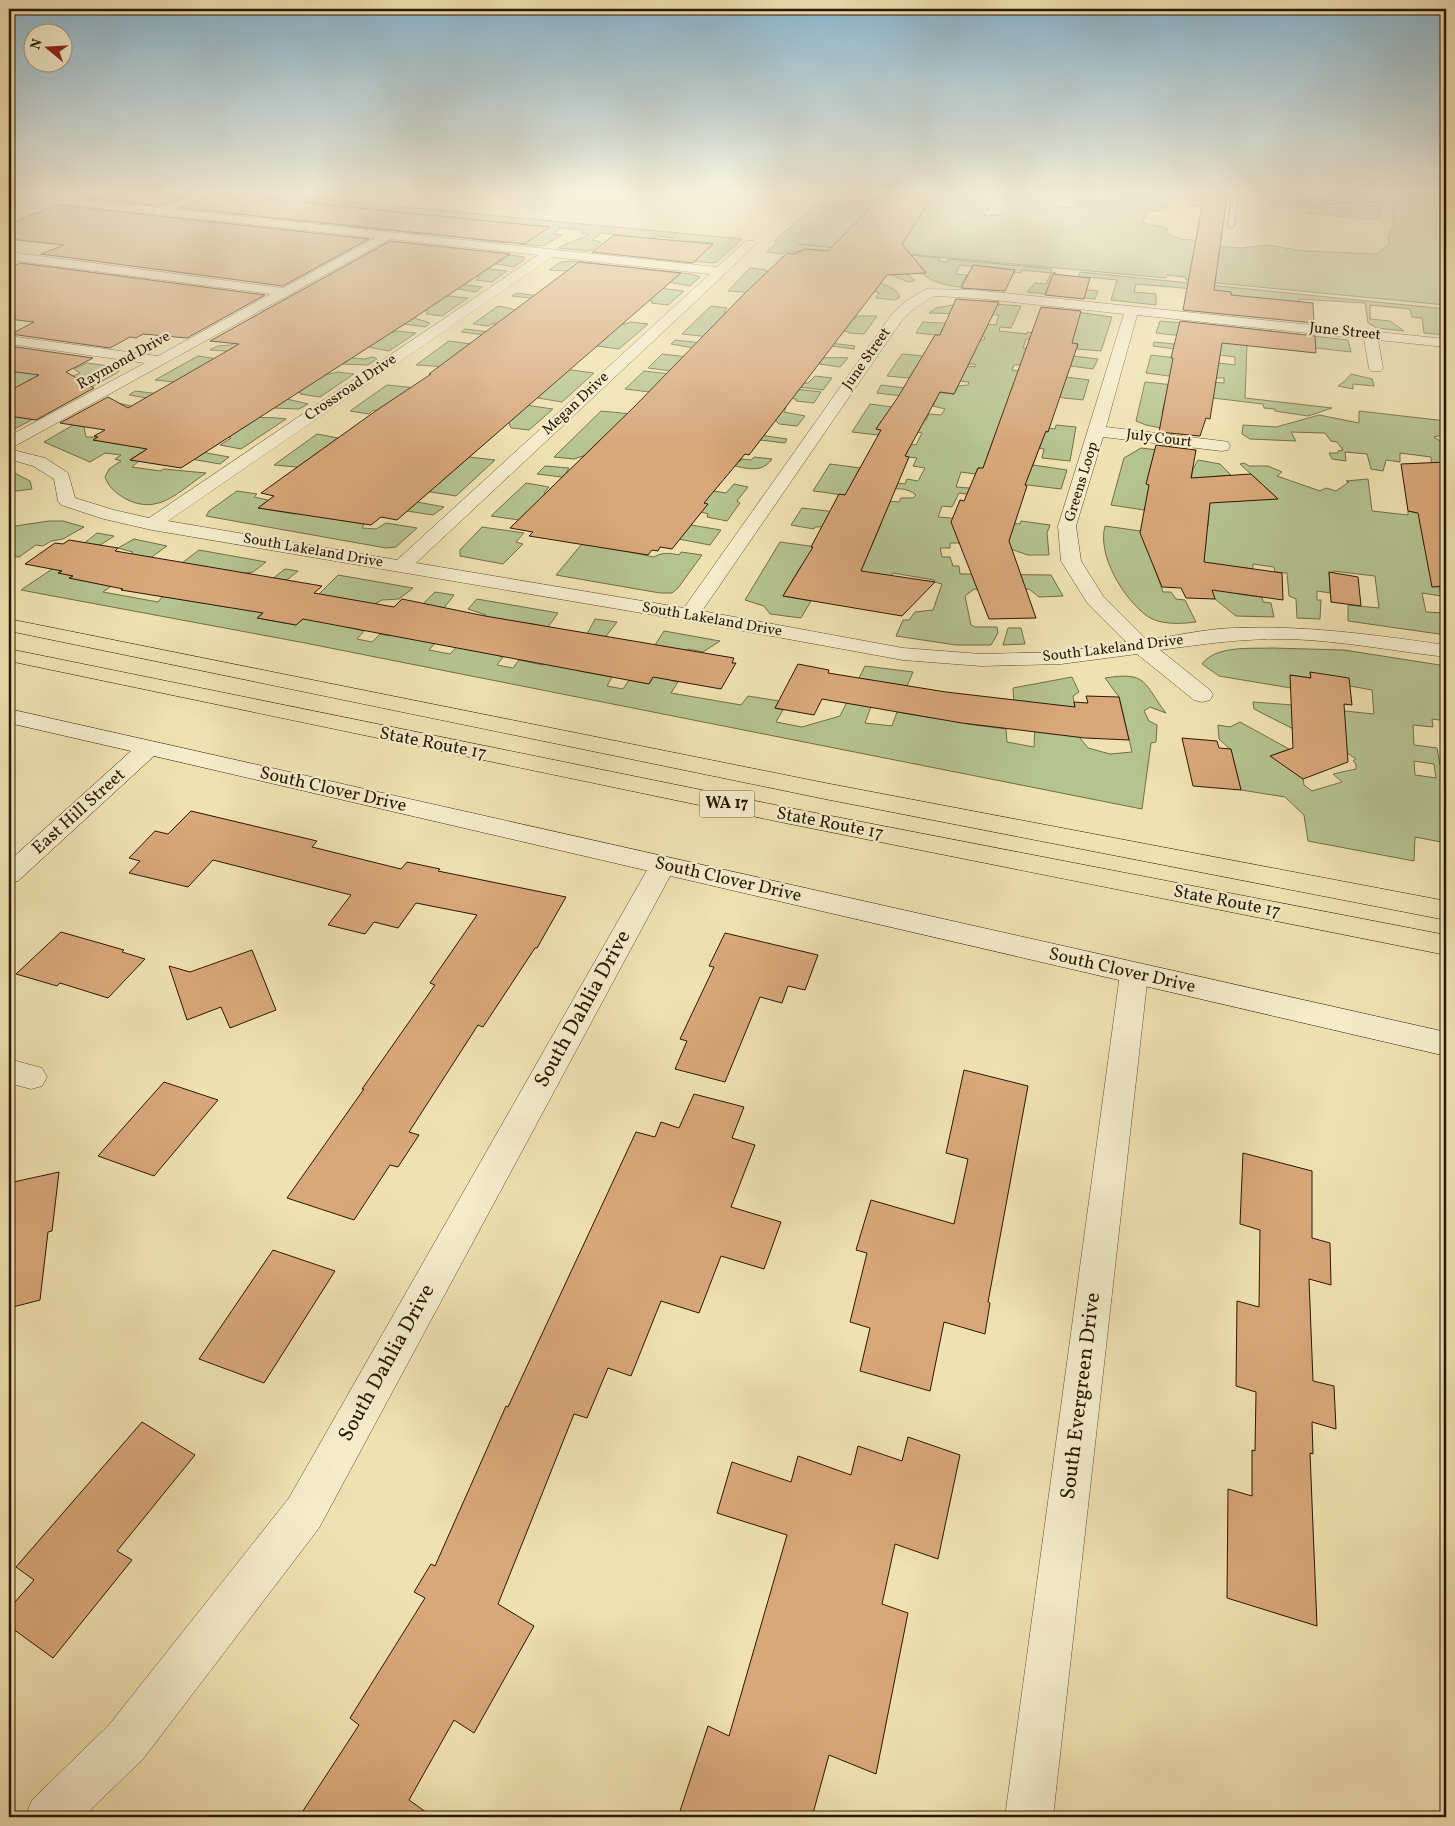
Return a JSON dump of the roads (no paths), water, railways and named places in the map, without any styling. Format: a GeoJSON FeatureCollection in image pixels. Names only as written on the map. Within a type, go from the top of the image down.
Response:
{"type":"FeatureCollection","features":[{"type":"Feature","properties":{"kind":"highway","name":"State Route 17"},"geometry":{"type":"LineString","coordinates":[[9,625],[815,789],[1446,911]]}},
{"type":"Feature","properties":{"kind":"highway","name":"State Route 17"},"geometry":{"type":"LineString","coordinates":[[9,656],[780,814],[1446,945]]}},
{"type":"Feature","properties":{"kind":"street"},"geometry":{"type":"LineString","coordinates":[[156,275],[284,292]]}},
{"type":"Feature","properties":{"kind":"street","name":"Raymond Drive"},"geometry":{"type":"LineString","coordinates":[[9,443],[157,360],[315,275]]}},
{"type":"Feature","properties":{"kind":"street","name":"Crossroad Drive"},"geometry":{"type":"LineString","coordinates":[[152,524],[517,275]]}},
{"type":"Feature","properties":{"kind":"street","name":"Megan Drive"},"geometry":{"type":"LineString","coordinates":[[402,566],[716,275]]}},
{"type":"Feature","properties":{"kind":"street","name":"June Street"},"geometry":{"type":"LineString","coordinates":[[689,615],[897,317],[911,304],[930,292],[974,294],[1446,342]]}},
{"type":"Feature","properties":{"kind":"street","name":"Greens Loop"},"geometry":{"type":"LineString","coordinates":[[1132,310],[1067,526],[1071,561],[1095,600],[1141,646],[1202,695]]}},
{"type":"Feature","properties":{"kind":"street"},"geometry":{"type":"LineString","coordinates":[[1370,335],[1376,368]]}},
{"type":"Feature","properties":{"kind":"street"},"geometry":{"type":"LineString","coordinates":[[9,340],[157,360]]}},
{"type":"Feature","properties":{"kind":"street","name":"July Court"},"geometry":{"type":"LineString","coordinates":[[1097,431],[1222,446]]}},
{"type":"Feature","properties":{"kind":"street","name":"South Lakeland Drive"},"geometry":{"type":"LineString","coordinates":[[9,454],[40,462],[62,477],[67,501],[152,524],[689,615],[903,654],[981,660],[1061,658],[1231,634],[1289,633],[1346,637],[1446,652]]}},
{"type":"Feature","properties":{"kind":"street","name":"South Clover Drive"},"geometry":{"type":"LineString","coordinates":[[9,716],[1446,1044]]}},
{"type":"Feature","properties":{"kind":"street","name":"East Hill Street"},"geometry":{"type":"LineString","coordinates":[[9,876],[150,748]]}},
{"type":"Feature","properties":{"kind":"street","name":"South Dahlia Drive"},"geometry":{"type":"LineString","coordinates":[[49,1817],[126,1742],[304,1513],[663,865]]}},
{"type":"Feature","properties":{"kind":"street","name":"South Evergreen Drive"},"geometry":{"type":"LineString","coordinates":[[1029,1817],[1134,974]]}}]}
